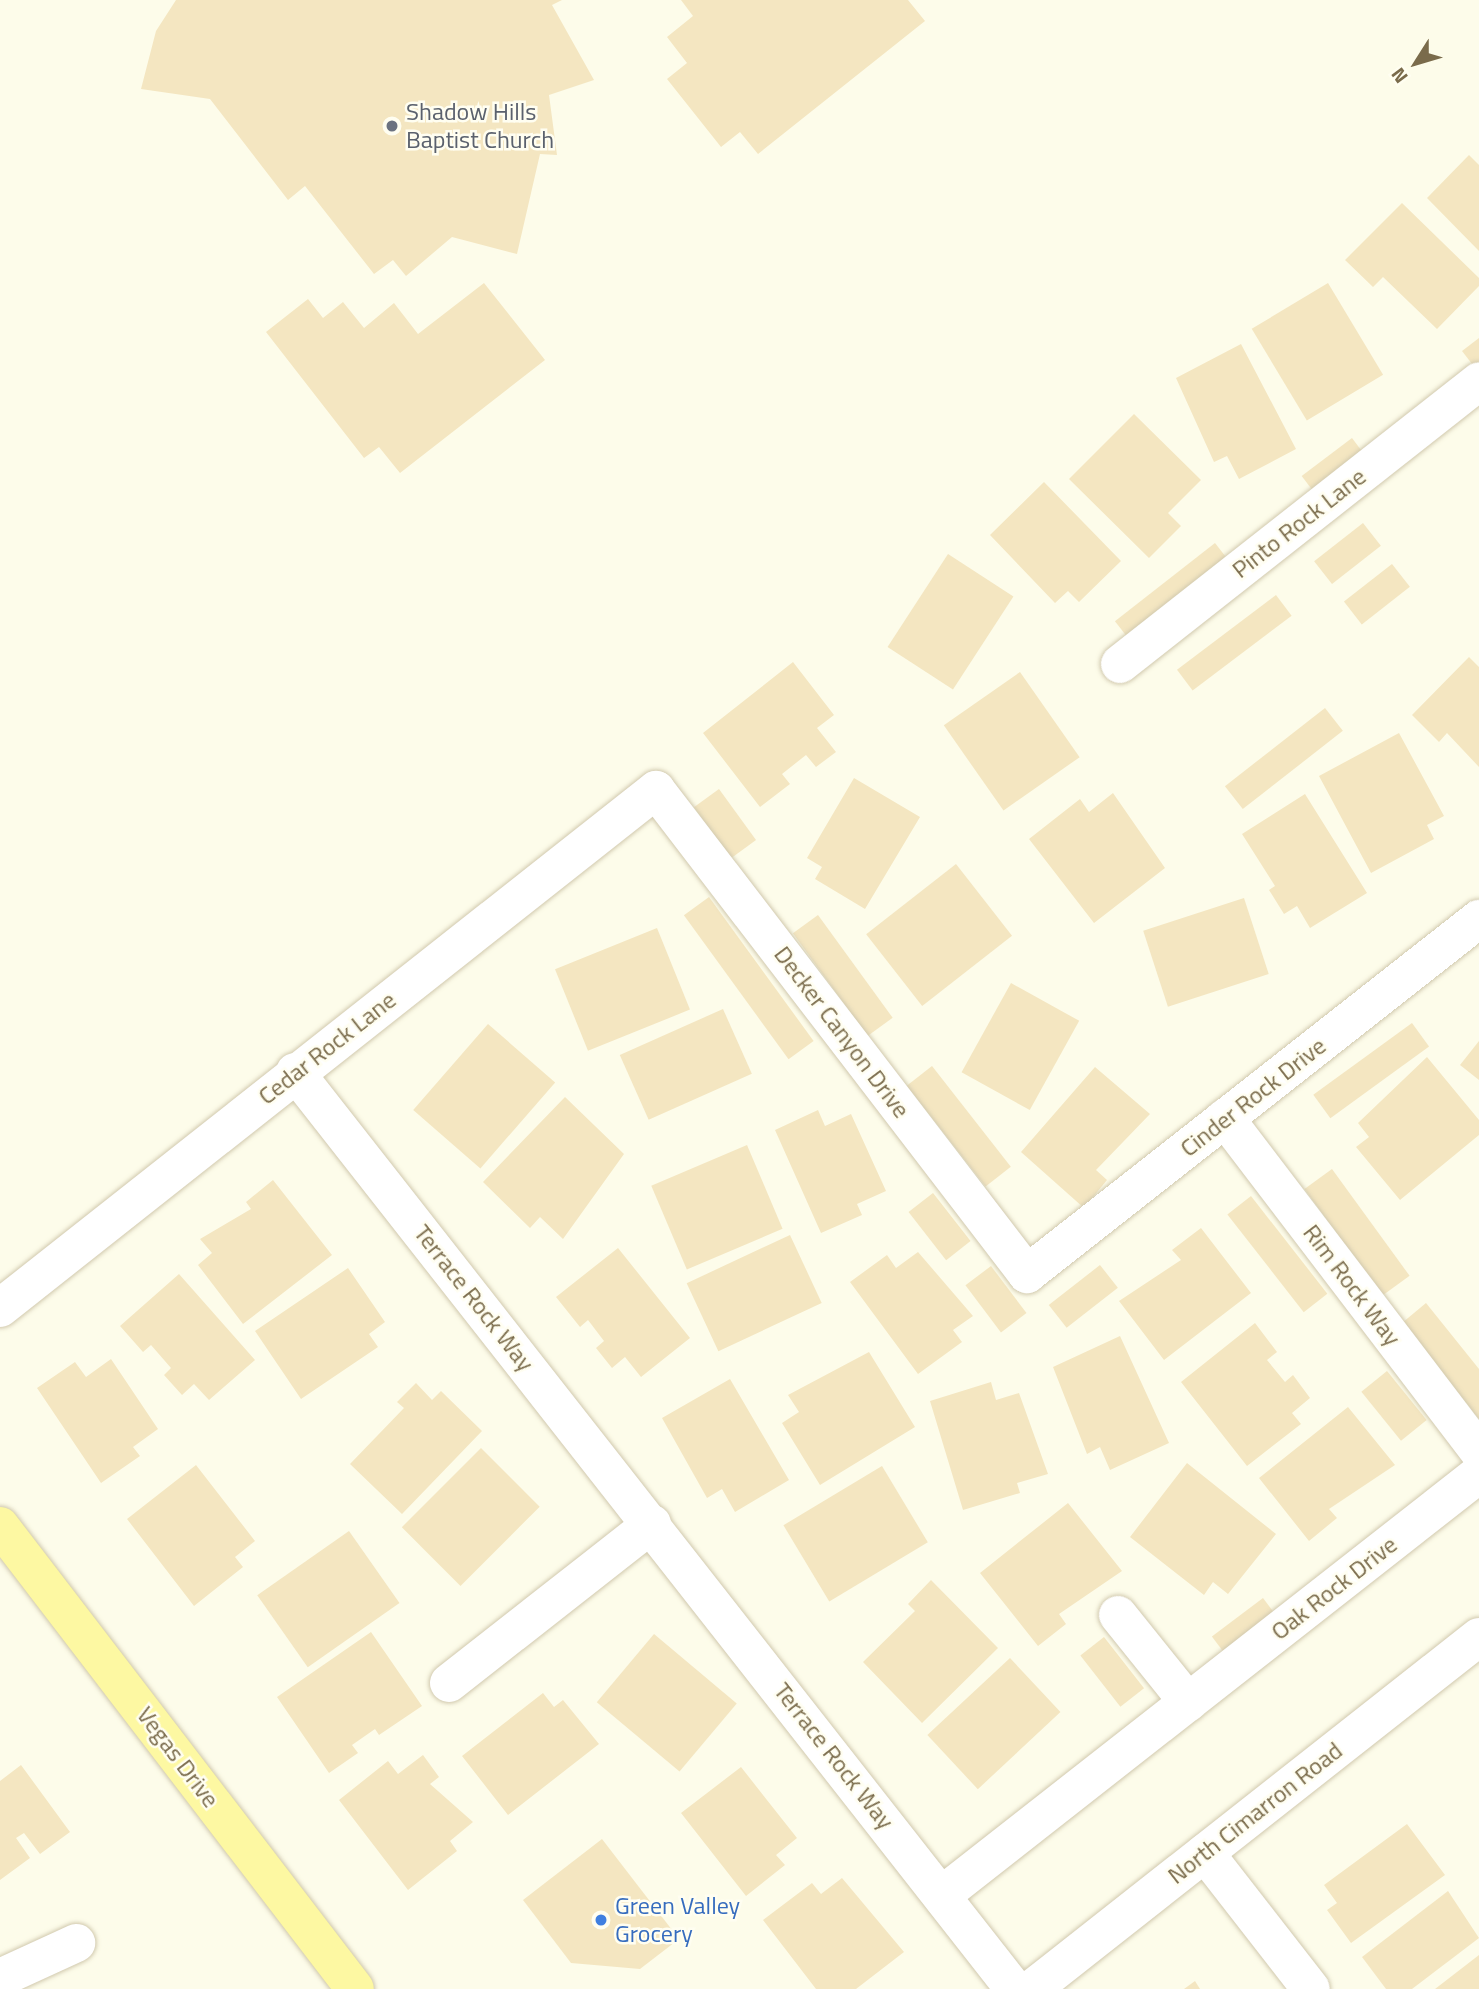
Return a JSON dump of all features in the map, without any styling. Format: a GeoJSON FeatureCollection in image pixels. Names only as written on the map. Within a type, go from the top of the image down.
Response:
{"type":"FeatureCollection","features":[{"type":"Feature","properties":{"kind":"main road","name":"Vegas Drive"},"geometry":{"type":"LineString","coordinates":[[0,1526],[355,1989]]}},
{"type":"Feature","properties":{"kind":"street","name":"Pinto Rock Lane"},"geometry":{"type":"LineString","coordinates":[[1120,664],[1479,382]]}},
{"type":"Feature","properties":{"kind":"street","name":"Cedar Rock Lane"},"geometry":{"type":"LineString","coordinates":[[0,1308],[295,1072],[656,790]]}},
{"type":"Feature","properties":{"kind":"street","name":"Decker Canyon Drive"},"geometry":{"type":"LineString","coordinates":[[656,790],[1027,1274]]}},
{"type":"Feature","properties":{"kind":"street","name":"Cinder Rock Drive"},"geometry":{"type":"LineString","coordinates":[[1027,1274],[1479,919]]}},
{"type":"Feature","properties":{"kind":"street","name":"Terrace Rock Way"},"geometry":{"type":"LineString","coordinates":[[295,1072],[1014,1989]]}},
{"type":"Feature","properties":{"kind":"street","name":"Rim Rock Way"},"geometry":{"type":"LineString","coordinates":[[1225,1118],[1479,1452]]}},
{"type":"Feature","properties":{"kind":"street","name":"Oak Rock Drive"},"geometry":{"type":"LineString","coordinates":[[942,1895],[1479,1474]]}},
{"type":"Feature","properties":{"kind":"street"},"geometry":{"type":"LineString","coordinates":[[449,1684],[652,1524]]}},
{"type":"Feature","properties":{"kind":"street"},"geometry":{"type":"LineString","coordinates":[[1118,1615],[1188,1702]]}},
{"type":"Feature","properties":{"kind":"street","name":"North Cimarron Road"},"geometry":{"type":"LineString","coordinates":[[1032,1989],[1479,1637]]}},
{"type":"Feature","properties":{"kind":"street"},"geometry":{"type":"LineString","coordinates":[[1205,1853],[1311,1989]]}},
{"type":"Feature","properties":{"kind":"street"},"geometry":{"type":"LineString","coordinates":[[0,1978],[76,1943]]}},
{"type":"Feature","properties":{"kind":"building","name":"Shadow Hills Baptist Church"},"geometry":{"type":"Polygon","coordinates":[[[176,0],[562,0],[552,5],[594,80],[549,95],[557,155],[540,154],[517,254],[452,237],[406,276],[393,260],[374,274],[305,186],[288,200],[210,99],[141,89],[156,31],[176,0]]]}},
{"type":"Feature","properties":{"kind":"building"},"geometry":{"type":"Polygon","coordinates":[[[681,0],[908,0],[925,21],[758,154],[740,132],[721,147],[667,79],[687,63],[667,37],[693,16],[681,0]]]}},
{"type":"Feature","properties":{"kind":"building"},"geometry":{"type":"Polygon","coordinates":[[[1469,155],[1479,165],[1479,251],[1427,198],[1469,155]]]}},
{"type":"Feature","properties":{"kind":"building"},"geometry":{"type":"Polygon","coordinates":[[[1402,203],[1479,278],[1479,286],[1437,329],[1383,277],[1373,287],[1345,260],[1402,203]]]}},
{"type":"Feature","properties":{"kind":"building"},"geometry":{"type":"Polygon","coordinates":[[[484,283],[545,360],[400,473],[379,447],[364,458],[266,332],[308,299],[323,318],[343,302],[364,328],[394,303],[418,334],[484,283]]]}},
{"type":"Feature","properties":{"kind":"building"},"geometry":{"type":"Polygon","coordinates":[[[1328,283],[1383,375],[1307,421],[1252,329],[1328,283]]]}},
{"type":"Feature","properties":{"kind":"building"},"geometry":{"type":"Polygon","coordinates":[[[1479,338],[1479,373],[1462,351],[1479,338]]]}},
{"type":"Feature","properties":{"kind":"building"},"geometry":{"type":"Polygon","coordinates":[[[1241,344],[1296,449],[1239,479],[1227,456],[1214,462],[1176,378],[1241,344]]]}},
{"type":"Feature","properties":{"kind":"building"},"geometry":{"type":"Polygon","coordinates":[[[1134,414],[1201,480],[1168,513],[1181,526],[1149,558],[1069,479],[1134,414]]]}},
{"type":"Feature","properties":{"kind":"building"},"geometry":{"type":"Polygon","coordinates":[[[1352,438],[1370,462],[1320,500],[1302,476],[1352,438]]]}},
{"type":"Feature","properties":{"kind":"building"},"geometry":{"type":"Polygon","coordinates":[[[1044,482],[1121,561],[1079,602],[1068,591],[1055,603],[990,535],[1044,482]]]}},
{"type":"Feature","properties":{"kind":"building"},"geometry":{"type":"Polygon","coordinates":[[[1363,523],[1381,546],[1332,584],[1314,561],[1363,523]]]}},
{"type":"Feature","properties":{"kind":"building"},"geometry":{"type":"Polygon","coordinates":[[[1215,543],[1234,567],[1134,646],[1115,621],[1215,543]]]}},
{"type":"Feature","properties":{"kind":"building"},"geometry":{"type":"Polygon","coordinates":[[[948,554],[1013,596],[953,690],[888,647],[948,554]]]}},
{"type":"Feature","properties":{"kind":"building"},"geometry":{"type":"Polygon","coordinates":[[[1392,564],[1410,587],[1362,624],[1344,602],[1392,564]]]}},
{"type":"Feature","properties":{"kind":"building"},"geometry":{"type":"Polygon","coordinates":[[[1276,595],[1292,616],[1193,690],[1177,670],[1276,595]]]}},
{"type":"Feature","properties":{"kind":"building"},"geometry":{"type":"Polygon","coordinates":[[[1469,657],[1479,667],[1479,767],[1447,733],[1439,742],[1412,715],[1469,657]]]}},
{"type":"Feature","properties":{"kind":"building"},"geometry":{"type":"Polygon","coordinates":[[[793,662],[834,715],[817,728],[836,752],[816,767],[806,755],[782,774],[790,784],[760,807],[703,733],[793,662]]]}},
{"type":"Feature","properties":{"kind":"building"},"geometry":{"type":"Polygon","coordinates":[[[1020,672],[1080,757],[1003,811],[944,725],[1020,672]]]}},
{"type":"Feature","properties":{"kind":"building"},"geometry":{"type":"Polygon","coordinates":[[[1325,708],[1343,731],[1243,809],[1225,786],[1325,708]]]}},
{"type":"Feature","properties":{"kind":"building"},"geometry":{"type":"Polygon","coordinates":[[[1399,733],[1444,816],[1427,825],[1434,839],[1371,873],[1319,776],[1399,733]]]}},
{"type":"Feature","properties":{"kind":"building"},"geometry":{"type":"Polygon","coordinates":[[[854,778],[920,817],[865,909],[815,879],[822,867],[807,858],[854,778]]]}},
{"type":"Feature","properties":{"kind":"building"},"geometry":{"type":"Polygon","coordinates":[[[719,789],[756,840],[731,858],[694,807],[719,789]]]}},
{"type":"Feature","properties":{"kind":"building"},"geometry":{"type":"Polygon","coordinates":[[[1113,793],[1165,868],[1094,923],[1029,839],[1080,799],[1089,812],[1113,793]]]}},
{"type":"Feature","properties":{"kind":"building"},"geometry":{"type":"Polygon","coordinates":[[[1305,794],[1367,893],[1310,928],[1297,906],[1284,914],[1269,890],[1275,886],[1242,834],[1305,794]]]}},
{"type":"Feature","properties":{"kind":"building"},"geometry":{"type":"Polygon","coordinates":[[[956,864],[1012,936],[922,1006],[866,934],[956,864]]]}},
{"type":"Feature","properties":{"kind":"building"},"geometry":{"type":"Polygon","coordinates":[[[709,897],[814,1041],[789,1059],[684,915],[709,897]]]}},
{"type":"Feature","properties":{"kind":"building"},"geometry":{"type":"Polygon","coordinates":[[[1244,898],[1269,974],[1168,1007],[1143,931],[1244,898]]]}},
{"type":"Feature","properties":{"kind":"building"},"geometry":{"type":"Polygon","coordinates":[[[818,915],[893,1018],[868,1036],[793,933],[818,915]]]}},
{"type":"Feature","properties":{"kind":"building"},"geometry":{"type":"Polygon","coordinates":[[[657,928],[690,1010],[588,1051],[555,969],[657,928]]]}},
{"type":"Feature","properties":{"kind":"building"},"geometry":{"type":"Polygon","coordinates":[[[1011,983],[1079,1021],[1030,1110],[962,1072],[1011,983]]]}},
{"type":"Feature","properties":{"kind":"building"},"geometry":{"type":"Polygon","coordinates":[[[723,1009],[752,1074],[649,1120],[620,1055],[723,1009]]]}},
{"type":"Feature","properties":{"kind":"building"},"geometry":{"type":"Polygon","coordinates":[[[1412,1023],[1429,1046],[1330,1118],[1313,1095],[1412,1023]]]}},
{"type":"Feature","properties":{"kind":"building"},"geometry":{"type":"Polygon","coordinates":[[[488,1024],[555,1082],[480,1168],[413,1110],[488,1024]]]}},
{"type":"Feature","properties":{"kind":"building"},"geometry":{"type":"Polygon","coordinates":[[[1479,1041],[1479,1080],[1460,1065],[1479,1041]]]}},
{"type":"Feature","properties":{"kind":"building"},"geometry":{"type":"Polygon","coordinates":[[[1427,1057],[1479,1120],[1479,1135],[1400,1200],[1356,1147],[1369,1137],[1358,1123],[1427,1057]]]}},
{"type":"Feature","properties":{"kind":"building"},"geometry":{"type":"Polygon","coordinates":[[[932,1066],[1011,1167],[986,1187],[907,1086],[932,1066]]]}},
{"type":"Feature","properties":{"kind":"building"},"geometry":{"type":"Polygon","coordinates":[[[1095,1067],[1150,1114],[1096,1170],[1107,1180],[1084,1208],[1021,1152],[1095,1067]]]}},
{"type":"Feature","properties":{"kind":"building"},"geometry":{"type":"Polygon","coordinates":[[[565,1097],[624,1154],[563,1239],[540,1217],[530,1228],[483,1182],[565,1097]]]}},
{"type":"Feature","properties":{"kind":"building"},"geometry":{"type":"Polygon","coordinates":[[[818,1110],[825,1126],[851,1114],[886,1191],[857,1204],[862,1215],[821,1233],[775,1130],[818,1110]]]}},
{"type":"Feature","properties":{"kind":"building"},"geometry":{"type":"Polygon","coordinates":[[[747,1145],[783,1229],[687,1269],[651,1186],[747,1145]]]}},
{"type":"Feature","properties":{"kind":"building"},"geometry":{"type":"Polygon","coordinates":[[[1332,1169],[1410,1276],[1382,1296],[1304,1189],[1332,1169]]]}},
{"type":"Feature","properties":{"kind":"building"},"geometry":{"type":"Polygon","coordinates":[[[273,1180],[332,1255],[243,1324],[198,1265],[212,1253],[200,1239],[251,1209],[246,1202],[273,1180]]]}},
{"type":"Feature","properties":{"kind":"building"},"geometry":{"type":"Polygon","coordinates":[[[933,1193],[971,1241],[946,1260],[909,1212],[933,1193]]]}},
{"type":"Feature","properties":{"kind":"building"},"geometry":{"type":"Polygon","coordinates":[[[1251,1196],[1327,1294],[1304,1312],[1227,1214],[1251,1196]]]}},
{"type":"Feature","properties":{"kind":"building"},"geometry":{"type":"Polygon","coordinates":[[[1201,1228],[1251,1293],[1164,1360],[1119,1301],[1181,1260],[1172,1250],[1201,1228]]]}},
{"type":"Feature","properties":{"kind":"building"},"geometry":{"type":"Polygon","coordinates":[[[790,1235],[822,1303],[718,1351],[687,1283],[790,1235]]]}},
{"type":"Feature","properties":{"kind":"building"},"geometry":{"type":"Polygon","coordinates":[[[618,1248],[690,1338],[641,1377],[625,1357],[612,1368],[596,1348],[604,1341],[588,1320],[580,1327],[556,1297],[618,1248]]]}},
{"type":"Feature","properties":{"kind":"building"},"geometry":{"type":"Polygon","coordinates":[[[918,1252],[973,1316],[953,1330],[962,1342],[918,1374],[850,1282],[887,1255],[896,1268],[918,1252]]]}},
{"type":"Feature","properties":{"kind":"building"},"geometry":{"type":"Polygon","coordinates":[[[1100,1265],[1118,1288],[1067,1328],[1049,1305],[1100,1265]]]}},
{"type":"Feature","properties":{"kind":"building"},"geometry":{"type":"Polygon","coordinates":[[[991,1266],[1027,1313],[1001,1332],[965,1285],[991,1266]]]}},
{"type":"Feature","properties":{"kind":"building"},"geometry":{"type":"Polygon","coordinates":[[[348,1268],[385,1322],[369,1334],[378,1347],[301,1399],[255,1331],[348,1268]]]}},
{"type":"Feature","properties":{"kind":"building"},"geometry":{"type":"Polygon","coordinates":[[[179,1274],[255,1360],[209,1400],[194,1384],[182,1395],[164,1375],[171,1368],[151,1345],[143,1352],[120,1326],[179,1274]]]}},
{"type":"Feature","properties":{"kind":"building"},"geometry":{"type":"Polygon","coordinates":[[[1426,1303],[1479,1369],[1479,1419],[1402,1323],[1426,1303]]]}},
{"type":"Feature","properties":{"kind":"building"},"geometry":{"type":"Polygon","coordinates":[[[1255,1323],[1277,1352],[1267,1360],[1285,1382],[1293,1375],[1310,1398],[1292,1413],[1301,1424],[1247,1466],[1181,1382],[1255,1323]]]}},
{"type":"Feature","properties":{"kind":"building"},"geometry":{"type":"Polygon","coordinates":[[[1120,1336],[1169,1443],[1110,1470],[1100,1447],[1087,1454],[1053,1367],[1120,1336]]]}},
{"type":"Feature","properties":{"kind":"building"},"geometry":{"type":"Polygon","coordinates":[[[869,1352],[915,1427],[820,1485],[782,1423],[799,1412],[788,1395],[869,1352]]]}},
{"type":"Feature","properties":{"kind":"building"},"geometry":{"type":"Polygon","coordinates":[[[111,1359],[158,1429],[133,1447],[140,1456],[101,1483],[37,1388],[75,1362],[86,1377],[111,1359]]]}},
{"type":"Feature","properties":{"kind":"building"},"geometry":{"type":"Polygon","coordinates":[[[1387,1371],[1427,1420],[1401,1441],[1361,1392],[1387,1371]]]}},
{"type":"Feature","properties":{"kind":"building"},"geometry":{"type":"Polygon","coordinates":[[[730,1379],[789,1480],[735,1512],[722,1489],[707,1498],[662,1418],[730,1379]]]}},
{"type":"Feature","properties":{"kind":"building"},"geometry":{"type":"Polygon","coordinates":[[[991,1382],[996,1400],[1019,1393],[1048,1474],[1017,1483],[1020,1493],[963,1510],[930,1401],[991,1382]]]}},
{"type":"Feature","properties":{"kind":"building"},"geometry":{"type":"Polygon","coordinates":[[[416,1383],[432,1400],[441,1391],[482,1431],[402,1514],[350,1464],[404,1408],[397,1402],[416,1383]]]}},
{"type":"Feature","properties":{"kind":"building"},"geometry":{"type":"Polygon","coordinates":[[[1348,1407],[1395,1465],[1329,1509],[1337,1518],[1309,1541],[1259,1478],[1348,1407]]]}},
{"type":"Feature","properties":{"kind":"building"},"geometry":{"type":"Polygon","coordinates":[[[481,1448],[540,1507],[460,1586],[402,1527],[481,1448]]]}},
{"type":"Feature","properties":{"kind":"building"},"geometry":{"type":"Polygon","coordinates":[[[1187,1463],[1276,1534],[1228,1594],[1213,1582],[1204,1595],[1130,1537],[1187,1463]]]}},
{"type":"Feature","properties":{"kind":"building"},"geometry":{"type":"Polygon","coordinates":[[[196,1465],[255,1541],[235,1557],[243,1567],[194,1606],[127,1519],[196,1465]]]}},
{"type":"Feature","properties":{"kind":"building"},"geometry":{"type":"Polygon","coordinates":[[[882,1466],[928,1542],[829,1602],[783,1525],[882,1466]]]}},
{"type":"Feature","properties":{"kind":"building"},"geometry":{"type":"Polygon","coordinates":[[[1068,1503],[1122,1571],[1059,1614],[1066,1624],[1038,1646],[980,1573],[1068,1503]]]}},
{"type":"Feature","properties":{"kind":"building"},"geometry":{"type":"Polygon","coordinates":[[[349,1531],[399,1603],[308,1667],[257,1595],[349,1531]]]}},
{"type":"Feature","properties":{"kind":"building"},"geometry":{"type":"Polygon","coordinates":[[[931,1580],[998,1648],[922,1723],[863,1662],[915,1611],[908,1604],[931,1580]]]}},
{"type":"Feature","properties":{"kind":"building"},"geometry":{"type":"Polygon","coordinates":[[[1263,1598],[1281,1622],[1230,1660],[1212,1637],[1263,1598]]]}},
{"type":"Feature","properties":{"kind":"building"},"geometry":{"type":"Polygon","coordinates":[[[371,1632],[422,1706],[379,1735],[375,1729],[352,1745],[358,1753],[329,1773],[277,1697],[371,1632]]]}},
{"type":"Feature","properties":{"kind":"building"},"geometry":{"type":"Polygon","coordinates":[[[654,1634],[737,1703],[680,1772],[597,1702],[654,1634]]]}},
{"type":"Feature","properties":{"kind":"building"},"geometry":{"type":"Polygon","coordinates":[[[1104,1637],[1144,1688],[1120,1707],[1080,1655],[1104,1637]]]}},
{"type":"Feature","properties":{"kind":"building"},"geometry":{"type":"Polygon","coordinates":[[[1010,1658],[1060,1712],[978,1789],[927,1735],[1010,1658]]]}},
{"type":"Feature","properties":{"kind":"building"},"geometry":{"type":"Polygon","coordinates":[[[543,1693],[554,1707],[563,1700],[599,1744],[508,1815],[462,1756],[543,1693]]]}},
{"type":"Feature","properties":{"kind":"building"},"geometry":{"type":"Polygon","coordinates":[[[423,1755],[439,1777],[430,1784],[473,1822],[450,1841],[457,1851],[408,1890],[339,1800],[388,1761],[398,1774],[423,1755]]]}},
{"type":"Feature","properties":{"kind":"building"},"geometry":{"type":"Polygon","coordinates":[[[21,1765],[70,1832],[40,1854],[24,1833],[16,1838],[30,1858],[0,1880],[0,1781],[21,1765]]]}},
{"type":"Feature","properties":{"kind":"building"},"geometry":{"type":"Polygon","coordinates":[[[741,1767],[797,1838],[776,1855],[785,1865],[746,1896],[681,1813],[741,1767]]]}},
{"type":"Feature","properties":{"kind":"building"},"geometry":{"type":"Polygon","coordinates":[[[1407,1824],[1445,1875],[1351,1943],[1327,1910],[1337,1903],[1324,1885],[1407,1824]]]}},
{"type":"Feature","properties":{"kind":"building","name":"Green Valley Grocery"},"geometry":{"type":"Polygon","coordinates":[[[602,1839],[679,1939],[640,1969],[571,1963],[523,1900],[602,1839]]]}},
{"type":"Feature","properties":{"kind":"building"},"geometry":{"type":"Polygon","coordinates":[[[842,1878],[904,1952],[856,1989],[816,1989],[763,1920],[812,1883],[821,1894],[842,1878]]]}},
{"type":"Feature","properties":{"kind":"building"},"geometry":{"type":"Polygon","coordinates":[[[1448,1891],[1479,1938],[1412,1989],[1386,1989],[1362,1957],[1448,1891]]]}},
{"type":"Feature","properties":{"kind":"building"},"geometry":{"type":"Polygon","coordinates":[[[1479,1955],[1479,1989],[1435,1989],[1479,1955]]]}},
{"type":"Feature","properties":{"kind":"building"},"geometry":{"type":"Polygon","coordinates":[[[1195,1981],[1200,1989],[1184,1989],[1195,1981]]]}},
{"type":"Feature","properties":{"kind":"place","name":"Shadow Hills Baptist Church"},"geometry":{"type":"Point","coordinates":[392,126]}},
{"type":"Feature","properties":{"kind":"place","name":"Green Valley Grocery"},"geometry":{"type":"Point","coordinates":[601,1920]}}]}
